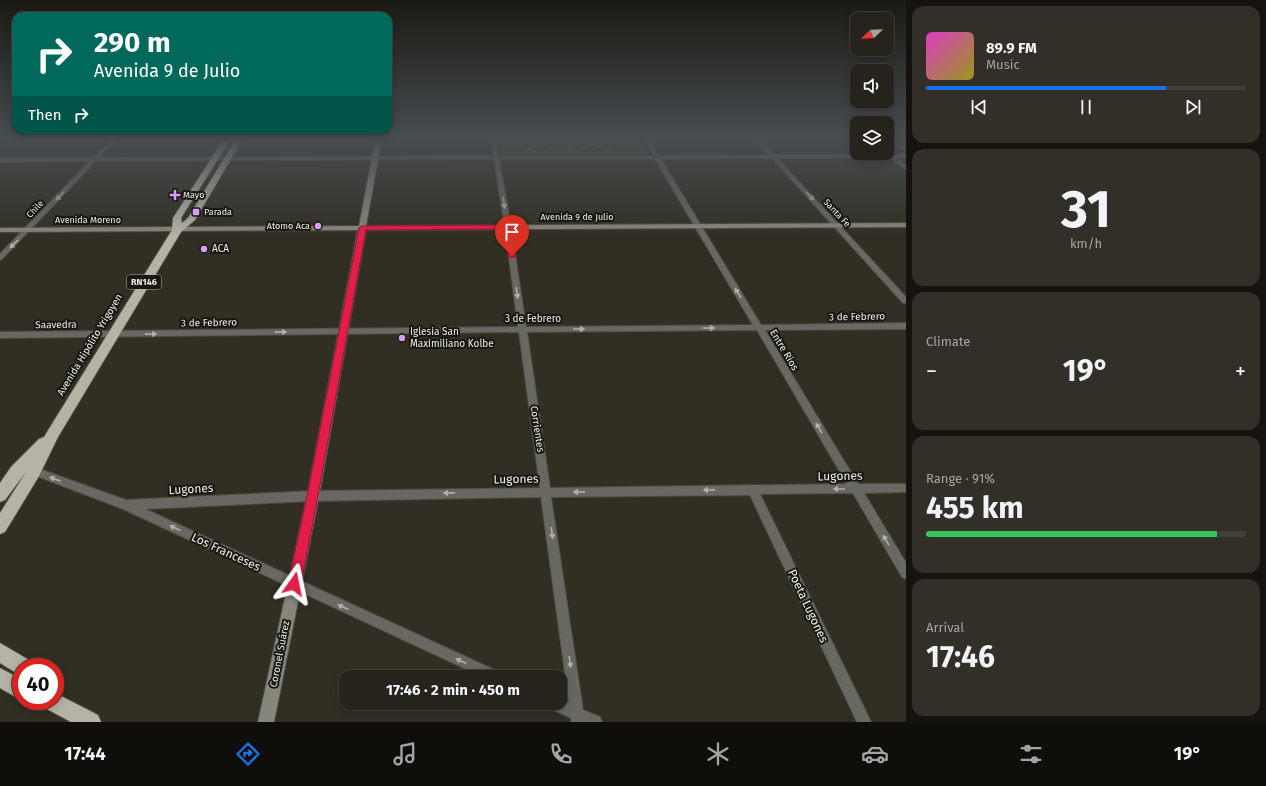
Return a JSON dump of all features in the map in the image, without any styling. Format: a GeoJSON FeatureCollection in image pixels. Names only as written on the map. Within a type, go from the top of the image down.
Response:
{"type":"FeatureCollection","features":[{"type":"Feature","properties":{"kind":"highway","name":"Avenida Hipólito Yrigoyen"},"geometry":{"type":"LineString","coordinates":[[177,230],[177,218],[208,171]]}},
{"type":"Feature","properties":{"kind":"highway","name":"Avenida Hipólito Yrigoyen"},"geometry":{"type":"LineString","coordinates":[[0,527],[18,499],[53,433],[112,334],[177,230],[191,220],[220,171]]}},
{"type":"Feature","properties":{"kind":"highway","name":"Avenida Hipólito Yrigoyen"},"geometry":{"type":"LineString","coordinates":[[0,496],[16,472],[53,433]]}},
{"type":"Feature","properties":{"kind":"highway"},"geometry":{"type":"LineString","coordinates":[[0,652],[12,660]]}},
{"type":"Feature","properties":{"kind":"highway"},"geometry":{"type":"LineString","coordinates":[[0,677],[12,684]]}},
{"type":"Feature","properties":{"kind":"highway"},"geometry":{"type":"LineString","coordinates":[[64,707],[91,722]]}},
{"type":"Feature","properties":{"kind":"street","name":"Chile"},"geometry":{"type":"LineString","coordinates":[[0,258],[83,171]]}},
{"type":"Feature","properties":{"kind":"street","name":"Coronel Suárez"},"geometry":{"type":"LineString","coordinates":[[266,722],[313,496],[373,171]]}},
{"type":"Feature","properties":{"kind":"street","name":"Corrientes"},"geometry":{"type":"LineString","coordinates":[[498,171],[508,227],[577,718]]}},
{"type":"Feature","properties":{"kind":"street","name":"Entre Ríos"},"geometry":{"type":"LineString","coordinates":[[665,171],[906,573]]}},
{"type":"Feature","properties":{"kind":"street","name":"Santa Fe"},"geometry":{"type":"LineString","coordinates":[[786,171],[906,301]]}},
{"type":"Feature","properties":{"kind":"street","name":"Avenida 9 de Julio"},"geometry":{"type":"LineString","coordinates":[[177,230],[906,225]]}},
{"type":"Feature","properties":{"kind":"street","name":"Avenida Moreno"},"geometry":{"type":"LineString","coordinates":[[0,230],[177,230]]}},
{"type":"Feature","properties":{"kind":"street","name":"3 de Febrero"},"geometry":{"type":"LineString","coordinates":[[112,334],[906,326]]}},
{"type":"Feature","properties":{"kind":"street","name":"Saavedra"},"geometry":{"type":"LineString","coordinates":[[0,335],[112,334]]}},
{"type":"Feature","properties":{"kind":"street","name":"Los Franceses"},"geometry":{"type":"LineString","coordinates":[[16,472],[34,471],[126,505],[482,670]]}},
{"type":"Feature","properties":{"kind":"street","name":"Lugones"},"geometry":{"type":"LineString","coordinates":[[126,505],[313,496],[906,488]]}},
{"type":"Feature","properties":{"kind":"street","name":"Poeta Lugones"},"geometry":{"type":"LineString","coordinates":[[753,490],[864,722]]}},
{"type":"Feature","properties":{"kind":"street"},"geometry":{"type":"LineString","coordinates":[[0,499],[18,499]]}},
{"type":"Feature","properties":{"kind":"street"},"geometry":{"type":"LineString","coordinates":[[565,710],[577,718],[595,722]]}},
{"type":"Feature","properties":{"kind":"place","name":"Mayo"},"geometry":{"type":"Point","coordinates":[175,195]}},
{"type":"Feature","properties":{"kind":"place","name":"Parada"},"geometry":{"type":"Point","coordinates":[196,212]}},
{"type":"Feature","properties":{"kind":"place","name":"Atomo Aca"},"geometry":{"type":"Point","coordinates":[318,226]}},
{"type":"Feature","properties":{"kind":"place","name":"ACA"},"geometry":{"type":"Point","coordinates":[204,249]}},
{"type":"Feature","properties":{"kind":"place","name":"Iglesia San Maximiliano Kolbe"},"geometry":{"type":"Point","coordinates":[402,338]}},
{"type":"Feature","properties":{"kind":"route"},"geometry":{"type":"LineString","coordinates":[[294,584],[313,496],[362,228],[508,227],[512,256]]}}]}
